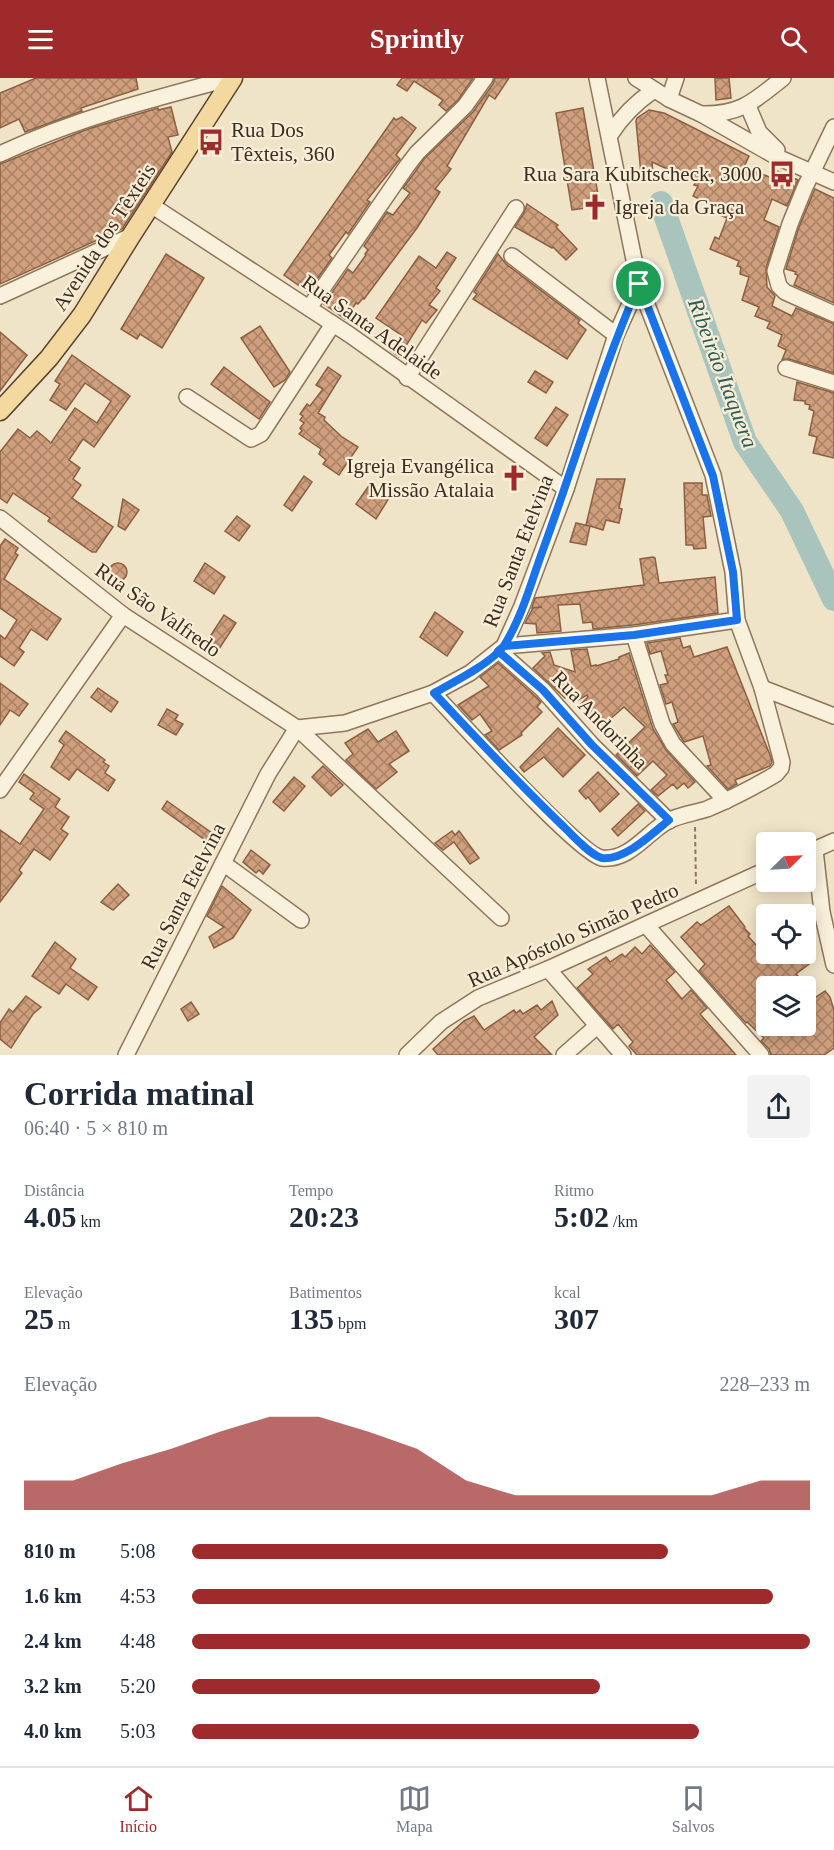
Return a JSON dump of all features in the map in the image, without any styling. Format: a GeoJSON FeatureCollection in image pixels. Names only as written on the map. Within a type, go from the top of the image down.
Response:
{"type":"FeatureCollection","features":[{"type":"Feature","properties":{"kind":"main road","name":"Avenida dos Têxteis"},"geometry":{"type":"LineString","coordinates":[[0,411],[49,358],[82,315],[232,78]]}},
{"type":"Feature","properties":{"kind":"street"},"geometry":{"type":"LineString","coordinates":[[0,154],[44,134],[136,103],[232,78]]}},
{"type":"Feature","properties":{"kind":"street"},"geometry":{"type":"LineString","coordinates":[[309,308],[406,166],[465,106],[485,78]]}},
{"type":"Feature","properties":{"kind":"street"},"geometry":{"type":"LineString","coordinates":[[434,693],[522,788],[584,847],[600,858],[615,858],[637,846],[669,820],[726,801],[776,774],[781,768],[782,762],[762,688],[737,620],[733,572],[713,476],[639,284],[597,78]]}},
{"type":"Feature","properties":{"kind":"street"},"geometry":{"type":"LineString","coordinates":[[636,78],[669,99],[701,114],[775,156],[834,182]]}},
{"type":"Feature","properties":{"kind":"street"},"geometry":{"type":"LineString","coordinates":[[669,99],[676,78]]}},
{"type":"Feature","properties":{"kind":"street"},"geometry":{"type":"LineString","coordinates":[[701,114],[718,114],[748,106],[783,78]]}},
{"type":"Feature","properties":{"kind":"street"},"geometry":{"type":"LineString","coordinates":[[609,135],[620,118],[638,100],[654,90]]}},
{"type":"Feature","properties":{"kind":"street"},"geometry":{"type":"LineString","coordinates":[[748,106],[759,132],[793,163]]}},
{"type":"Feature","properties":{"kind":"street"},"geometry":{"type":"LineString","coordinates":[[834,127],[805,187],[775,271],[779,286],[785,292],[834,314]]}},
{"type":"Feature","properties":{"kind":"street","name":"Rua Santa Adelaide"},"geometry":{"type":"LineString","coordinates":[[151,205],[333,324],[566,489]]}},
{"type":"Feature","properties":{"kind":"street"},"geometry":{"type":"LineString","coordinates":[[407,378],[516,208]]}},
{"type":"Feature","properties":{"kind":"street"},"geometry":{"type":"LineString","coordinates":[[0,296],[131,236]]}},
{"type":"Feature","properties":{"kind":"street"},"geometry":{"type":"LineString","coordinates":[[512,256],[616,336]]}},
{"type":"Feature","properties":{"kind":"street","name":"Rua Santa Etelvina"},"geometry":{"type":"LineString","coordinates":[[126,1055],[268,774],[297,728],[345,723],[434,693],[470,673],[501,648],[522,606],[566,489],[616,336],[639,284]]}},
{"type":"Feature","properties":{"kind":"street"},"geometry":{"type":"LineString","coordinates":[[187,397],[251,439],[256,438],[261,434],[333,324]]}},
{"type":"Feature","properties":{"kind":"street"},"geometry":{"type":"LineString","coordinates":[[786,368],[834,383]]}},
{"type":"Feature","properties":{"kind":"street","name":"Rua São Valfredo"},"geometry":{"type":"LineString","coordinates":[[0,518],[123,615],[297,728],[501,918]]}},
{"type":"Feature","properties":{"kind":"street"},"geometry":{"type":"LineString","coordinates":[[0,790],[123,615]]}},
{"type":"Feature","properties":{"kind":"street"},"geometry":{"type":"LineString","coordinates":[[501,648],[634,635],[737,620]]}},
{"type":"Feature","properties":{"kind":"street"},"geometry":{"type":"LineString","coordinates":[[634,635],[662,724],[673,744],[726,801]]}},
{"type":"Feature","properties":{"kind":"street","name":"Rua Andorinha"},"geometry":{"type":"LineString","coordinates":[[501,648],[543,690],[592,745],[669,820]]}},
{"type":"Feature","properties":{"kind":"street"},"geometry":{"type":"LineString","coordinates":[[762,688],[834,716]]}},
{"type":"Feature","properties":{"kind":"street"},"geometry":{"type":"LineString","coordinates":[[816,848],[834,841]]}},
{"type":"Feature","properties":{"kind":"street"},"geometry":{"type":"LineString","coordinates":[[223,863],[301,920]]}},
{"type":"Feature","properties":{"kind":"street","name":"Rua Apóstolo Simão Pedro"},"geometry":{"type":"LineString","coordinates":[[407,1055],[441,1022],[478,998],[548,969],[756,875]]}},
{"type":"Feature","properties":{"kind":"street"},"geometry":{"type":"LineString","coordinates":[[816,882],[834,965]]}},
{"type":"Feature","properties":{"kind":"street"},"geometry":{"type":"LineString","coordinates":[[646,925],[761,1055]]}},
{"type":"Feature","properties":{"kind":"street"},"geometry":{"type":"LineString","coordinates":[[548,969],[623,1055]]}},
{"type":"Feature","properties":{"kind":"street"},"geometry":{"type":"LineString","coordinates":[[564,1055],[597,1026]]}},
{"type":"Feature","properties":{"kind":"path"},"geometry":{"type":"LineString","coordinates":[[696,902],[697,833]]}},
{"type":"Feature","properties":{"kind":"building"},"geometry":{"type":"Polygon","coordinates":[[[36,78],[136,78],[138,89],[81,108],[82,111],[25,132],[19,119],[0,128],[0,93],[36,78]]]}},
{"type":"Feature","properties":{"kind":"building"},"geometry":{"type":"Polygon","coordinates":[[[402,78],[473,78],[458,100],[446,111],[439,105],[443,100],[414,81],[407,91],[397,85],[402,78]]]}},
{"type":"Feature","properties":{"kind":"building"},"geometry":{"type":"Polygon","coordinates":[[[495,78],[509,78],[495,99],[489,95],[447,166],[451,169],[435,189],[440,192],[417,228],[364,299],[356,303],[345,319],[324,304],[348,269],[353,273],[366,255],[368,250],[364,246],[387,212],[393,215],[410,193],[403,188],[424,159],[473,112],[495,78]]]}},
{"type":"Feature","properties":{"kind":"building"},"geometry":{"type":"Polygon","coordinates":[[[715,78],[729,78],[731,98],[716,100],[715,78]]]}},
{"type":"Feature","properties":{"kind":"building"},"geometry":{"type":"Polygon","coordinates":[[[171,107],[178,135],[168,137],[172,152],[122,229],[0,284],[0,164],[88,129],[158,108],[158,110],[171,107]]]}},
{"type":"Feature","properties":{"kind":"building"},"geometry":{"type":"Polygon","coordinates":[[[583,108],[600,206],[572,210],[556,113],[583,108]]]}},
{"type":"Feature","properties":{"kind":"building"},"geometry":{"type":"Polygon","coordinates":[[[649,110],[664,113],[749,156],[744,167],[772,178],[775,170],[798,180],[787,206],[772,199],[764,220],[779,227],[766,268],[767,287],[775,296],[772,306],[792,316],[796,308],[834,324],[834,373],[789,359],[782,360],[786,350],[778,346],[782,335],[767,328],[770,322],[755,316],[759,307],[742,300],[749,277],[740,274],[741,267],[737,266],[739,261],[710,249],[715,237],[719,239],[727,218],[713,212],[715,207],[693,196],[698,186],[694,185],[696,182],[652,162],[653,174],[641,174],[636,121],[649,110]]]}},
{"type":"Feature","properties":{"kind":"building"},"geometry":{"type":"Polygon","coordinates":[[[402,117],[416,128],[396,155],[400,159],[367,200],[370,202],[348,234],[346,232],[329,255],[332,258],[308,292],[284,275],[394,118],[396,120],[402,117]]]}},
{"type":"Feature","properties":{"kind":"building"},"geometry":{"type":"Polygon","coordinates":[[[815,189],[834,198],[834,303],[794,285],[798,275],[786,269],[799,227],[815,189]]]}},
{"type":"Feature","properties":{"kind":"building"},"geometry":{"type":"Polygon","coordinates":[[[527,204],[558,225],[556,227],[577,249],[566,260],[553,247],[515,227],[527,204]]]}},
{"type":"Feature","properties":{"kind":"building"},"geometry":{"type":"Polygon","coordinates":[[[447,252],[456,258],[436,288],[440,291],[429,305],[437,310],[426,323],[422,320],[399,357],[390,350],[401,335],[376,318],[419,256],[436,268],[447,252]]]}},
{"type":"Feature","properties":{"kind":"building"},"geometry":{"type":"Polygon","coordinates":[[[166,254],[204,278],[162,348],[140,334],[137,339],[121,329],[166,254]]]}},
{"type":"Feature","properties":{"kind":"building"},"geometry":{"type":"Polygon","coordinates":[[[498,254],[506,264],[580,320],[578,323],[586,330],[567,359],[473,299],[477,294],[474,292],[498,254]]]}},
{"type":"Feature","properties":{"kind":"building"},"geometry":{"type":"Polygon","coordinates":[[[260,326],[290,372],[285,380],[274,387],[241,338],[260,326]]]}},
{"type":"Feature","properties":{"kind":"building"},"geometry":{"type":"Polygon","coordinates":[[[0,332],[27,355],[0,391],[0,332]]]}},
{"type":"Feature","properties":{"kind":"building"},"geometry":{"type":"Polygon","coordinates":[[[72,355],[130,396],[94,447],[83,439],[69,460],[80,468],[73,479],[81,485],[72,498],[113,527],[96,552],[92,552],[48,521],[50,518],[13,493],[7,503],[0,498],[0,452],[18,429],[30,438],[37,431],[51,443],[75,408],[97,423],[111,401],[85,383],[66,410],[50,400],[60,384],[55,381],[72,355]]]}},
{"type":"Feature","properties":{"kind":"building"},"geometry":{"type":"Polygon","coordinates":[[[224,367],[270,402],[259,419],[211,384],[224,367]]]}},
{"type":"Feature","properties":{"kind":"building"},"geometry":{"type":"Polygon","coordinates":[[[328,367],[341,376],[318,413],[325,417],[324,420],[342,437],[358,447],[339,475],[323,464],[326,460],[319,454],[321,449],[299,434],[304,423],[300,420],[303,416],[300,414],[307,404],[310,406],[323,389],[316,385],[328,367]]]}},
{"type":"Feature","properties":{"kind":"building"},"geometry":{"type":"Polygon","coordinates":[[[535,371],[553,382],[546,393],[528,382],[535,371]]]}},
{"type":"Feature","properties":{"kind":"building"},"geometry":{"type":"Polygon","coordinates":[[[797,382],[834,393],[834,458],[813,453],[817,437],[809,435],[814,411],[809,409],[810,405],[805,404],[805,401],[794,400],[797,382]]]}},
{"type":"Feature","properties":{"kind":"building"},"geometry":{"type":"Polygon","coordinates":[[[556,407],[568,415],[547,446],[535,438],[556,407]]]}},
{"type":"Feature","properties":{"kind":"building"},"geometry":{"type":"Polygon","coordinates":[[[304,476],[312,482],[292,511],[284,505],[304,476]]]}},
{"type":"Feature","properties":{"kind":"building"},"geometry":{"type":"Polygon","coordinates":[[[597,479],[625,479],[619,508],[622,509],[619,523],[606,520],[603,530],[590,526],[586,545],[570,542],[576,523],[589,526],[586,525],[597,479]]]}},
{"type":"Feature","properties":{"kind":"building"},"geometry":{"type":"Polygon","coordinates":[[[684,483],[702,483],[702,495],[707,495],[711,516],[703,517],[706,548],[694,549],[693,545],[686,545],[684,483]]]}},
{"type":"Feature","properties":{"kind":"building"},"geometry":{"type":"Polygon","coordinates":[[[370,484],[389,498],[376,519],[356,504],[370,484]]]}},
{"type":"Feature","properties":{"kind":"building"},"geometry":{"type":"Polygon","coordinates":[[[123,499],[139,510],[125,530],[118,526],[123,499]]]}},
{"type":"Feature","properties":{"kind":"building"},"geometry":{"type":"Polygon","coordinates":[[[237,516],[250,526],[239,541],[225,531],[237,516]]]}},
{"type":"Feature","properties":{"kind":"building"},"geometry":{"type":"Polygon","coordinates":[[[5,539],[18,548],[15,553],[18,555],[4,579],[61,619],[47,640],[31,629],[19,648],[24,652],[14,666],[0,656],[0,635],[5,639],[17,620],[0,608],[0,546],[5,539]]]}},
{"type":"Feature","properties":{"kind":"building"},"geometry":{"type":"Polygon","coordinates":[[[653,557],[659,583],[715,577],[718,613],[593,629],[592,622],[583,623],[580,604],[558,605],[561,631],[537,633],[536,624],[525,623],[533,608],[542,607],[532,608],[535,598],[644,585],[640,559],[653,557]]]}},
{"type":"Feature","properties":{"kind":"building"},"geometry":{"type":"Polygon","coordinates":[[[114,563],[122,563],[127,568],[125,579],[114,581],[109,576],[109,568],[114,563]]]}},
{"type":"Feature","properties":{"kind":"building"},"geometry":{"type":"Polygon","coordinates":[[[205,563],[225,577],[214,594],[194,581],[205,563]]]}},
{"type":"Feature","properties":{"kind":"building"},"geometry":{"type":"Polygon","coordinates":[[[435,612],[463,632],[447,656],[420,637],[435,612]]]}},
{"type":"Feature","properties":{"kind":"building"},"geometry":{"type":"Polygon","coordinates":[[[224,615],[236,623],[219,649],[207,641],[224,615]]]}},
{"type":"Feature","properties":{"kind":"building"},"geometry":{"type":"Polygon","coordinates":[[[680,638],[683,648],[690,646],[694,657],[727,647],[770,755],[772,762],[770,766],[735,780],[737,784],[728,789],[707,766],[711,765],[703,736],[684,742],[673,724],[678,722],[672,702],[666,704],[660,685],[668,683],[661,651],[650,654],[647,643],[680,638]]]}},
{"type":"Feature","properties":{"kind":"building"},"geometry":{"type":"Polygon","coordinates":[[[587,649],[591,666],[619,659],[629,653],[653,729],[666,750],[695,782],[688,788],[684,783],[677,789],[673,784],[658,796],[651,790],[667,775],[653,761],[637,776],[616,755],[645,727],[624,707],[601,727],[581,704],[588,697],[587,695],[578,700],[572,693],[565,698],[533,668],[545,656],[542,653],[550,652],[554,665],[575,672],[571,650],[587,649]]]}},
{"type":"Feature","properties":{"kind":"building"},"geometry":{"type":"Polygon","coordinates":[[[498,663],[541,702],[537,707],[542,712],[521,733],[522,735],[499,750],[485,735],[492,731],[480,714],[472,720],[458,705],[489,686],[480,677],[498,663]]]}},
{"type":"Feature","properties":{"kind":"building"},"geometry":{"type":"Polygon","coordinates":[[[0,683],[28,704],[19,716],[10,710],[0,725],[0,683]]]}},
{"type":"Feature","properties":{"kind":"building"},"geometry":{"type":"Polygon","coordinates":[[[98,688],[118,702],[111,712],[91,697],[98,688]]]}},
{"type":"Feature","properties":{"kind":"building"},"geometry":{"type":"Polygon","coordinates":[[[167,709],[178,715],[175,720],[183,724],[176,735],[158,725],[167,709]]]}},
{"type":"Feature","properties":{"kind":"building"},"geometry":{"type":"Polygon","coordinates":[[[558,728],[585,755],[563,777],[544,757],[524,772],[520,767],[558,728]]]}},
{"type":"Feature","properties":{"kind":"building"},"geometry":{"type":"Polygon","coordinates":[[[368,729],[378,742],[396,731],[409,751],[389,764],[397,772],[376,789],[346,760],[353,754],[345,743],[368,729]]]}},
{"type":"Feature","properties":{"kind":"building"},"geometry":{"type":"Polygon","coordinates":[[[66,731],[105,760],[103,762],[109,766],[105,773],[115,780],[108,791],[77,769],[69,780],[51,767],[64,745],[59,741],[66,731]]]}},
{"type":"Feature","properties":{"kind":"building"},"geometry":{"type":"Polygon","coordinates":[[[323,766],[343,785],[331,796],[312,777],[323,766]]]}},
{"type":"Feature","properties":{"kind":"building"},"geometry":{"type":"Polygon","coordinates":[[[598,772],[619,794],[600,812],[588,797],[586,799],[579,791],[598,772]]]}},
{"type":"Feature","properties":{"kind":"building"},"geometry":{"type":"Polygon","coordinates":[[[24,774],[60,799],[55,807],[69,817],[61,829],[68,834],[50,860],[34,849],[19,870],[22,873],[0,902],[0,830],[20,844],[44,809],[30,799],[34,793],[19,782],[24,774]]]}},
{"type":"Feature","properties":{"kind":"building"},"geometry":{"type":"Polygon","coordinates":[[[294,777],[305,786],[284,811],[273,802],[294,777]]]}},
{"type":"Feature","properties":{"kind":"building"},"geometry":{"type":"Polygon","coordinates":[[[167,801],[219,838],[215,847],[162,809],[167,801]]]}},
{"type":"Feature","properties":{"kind":"building"},"geometry":{"type":"Polygon","coordinates":[[[638,804],[645,811],[618,836],[612,829],[638,804]]]}},
{"type":"Feature","properties":{"kind":"building"},"geometry":{"type":"Polygon","coordinates":[[[452,831],[455,835],[459,831],[479,858],[470,864],[454,842],[443,850],[435,843],[452,831]]]}},
{"type":"Feature","properties":{"kind":"building"},"geometry":{"type":"Polygon","coordinates":[[[251,850],[270,865],[263,874],[259,870],[256,873],[243,862],[251,850]]]}},
{"type":"Feature","properties":{"kind":"building"},"geometry":{"type":"Polygon","coordinates":[[[118,884],[129,895],[113,910],[101,902],[118,884]]]}},
{"type":"Feature","properties":{"kind":"building"},"geometry":{"type":"Polygon","coordinates":[[[222,886],[251,910],[233,938],[214,948],[209,937],[224,927],[207,916],[222,886]]]}},
{"type":"Feature","properties":{"kind":"building"},"geometry":{"type":"Polygon","coordinates":[[[729,906],[756,945],[756,964],[809,964],[796,974],[798,976],[756,976],[756,1030],[746,1023],[699,971],[705,964],[681,937],[697,922],[701,925],[729,906]]]}},
{"type":"Feature","properties":{"kind":"building"},"geometry":{"type":"Polygon","coordinates":[[[55,942],[76,959],[70,968],[97,987],[88,1000],[66,984],[59,994],[32,976],[55,942]]]}},
{"type":"Feature","properties":{"kind":"building"},"geometry":{"type":"Polygon","coordinates":[[[650,945],[675,972],[666,980],[682,999],[691,990],[707,1008],[700,1014],[736,1055],[637,1055],[629,1046],[633,1042],[618,1024],[613,1029],[577,988],[593,974],[588,969],[606,957],[610,962],[622,954],[625,957],[635,947],[642,954],[650,945]]]}},
{"type":"Feature","properties":{"kind":"building"},"geometry":{"type":"Polygon","coordinates":[[[825,991],[830,997],[834,1010],[834,1048],[824,1055],[771,1055],[769,1049],[761,1041],[764,1038],[762,1036],[816,1036],[816,997],[825,991]]]}},
{"type":"Feature","properties":{"kind":"building"},"geometry":{"type":"Polygon","coordinates":[[[26,996],[41,1007],[33,1014],[11,1048],[0,1039],[0,1023],[9,1009],[13,1012],[26,996]]]}},
{"type":"Feature","properties":{"kind":"building"},"geometry":{"type":"Polygon","coordinates":[[[552,1001],[558,1015],[534,1037],[552,1055],[438,1055],[433,1049],[464,1021],[474,1016],[484,1030],[514,1010],[516,1013],[520,1010],[523,1014],[537,1005],[541,1010],[552,1001]]]}},
{"type":"Feature","properties":{"kind":"building"},"geometry":{"type":"Polygon","coordinates":[[[191,1002],[199,1014],[188,1021],[181,1009],[191,1002]]]}},
{"type":"Feature","properties":{"kind":"waterway","name":"Ribeirão Itaquera"},"geometry":{"type":"LineString","coordinates":[[661,203],[745,442],[792,511],[834,599]]}},
{"type":"Feature","properties":{"kind":"place","name":"Rua Dos Têxteis, 360"},"geometry":{"type":"Point","coordinates":[211,142]}},
{"type":"Feature","properties":{"kind":"place","name":"Rua Sara Kubitscheck, 3000"},"geometry":{"type":"Point","coordinates":[782,174]}},
{"type":"Feature","properties":{"kind":"place","name":"Igreja da Graça"},"geometry":{"type":"Point","coordinates":[595,207]}},
{"type":"Feature","properties":{"kind":"place","name":"Igreja Evangélica Missão Atalaia"},"geometry":{"type":"Point","coordinates":[514,478]}},
{"type":"Feature","properties":{"kind":"route"},"geometry":{"type":"LineString","coordinates":[[639,284],[616,336],[566,489],[522,606],[504,646],[470,673],[434,693],[522,788],[584,847],[600,858],[615,858],[637,846],[669,820],[592,745],[543,690],[498,651],[504,646],[634,635],[737,620],[733,572],[713,476],[639,284]]}}]}
